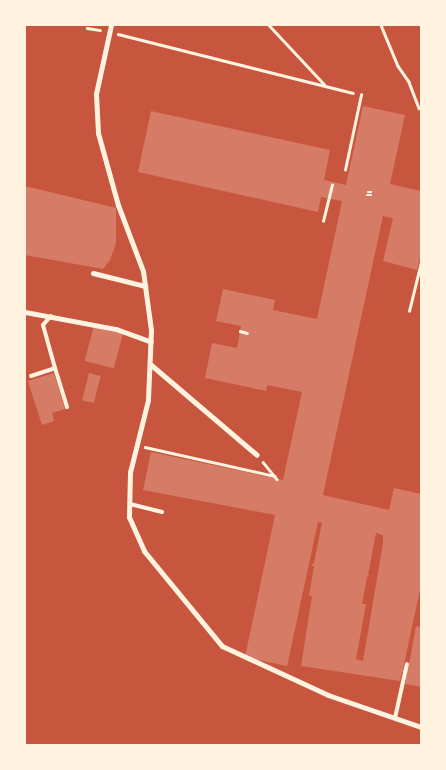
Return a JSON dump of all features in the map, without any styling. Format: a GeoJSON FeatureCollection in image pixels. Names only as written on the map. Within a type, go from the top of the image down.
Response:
{"type":"FeatureCollection","features":[{"type":"Feature","properties":{"kind":"street"},"geometry":{"type":"LineString","coordinates":[[111,25],[96,94],[98,133],[118,205],[143,271],[151,342],[148,400],[130,472],[129,517],[144,551],[222,646],[328,696],[421,727]]}},
{"type":"Feature","properties":{"kind":"street"},"geometry":{"type":"LineString","coordinates":[[93,274],[145,286]]}},
{"type":"Feature","properties":{"kind":"street"},"geometry":{"type":"LineString","coordinates":[[25,312],[116,328],[151,342]]}},
{"type":"Feature","properties":{"kind":"street"},"geometry":{"type":"LineString","coordinates":[[150,364],[257,455]]}},
{"type":"Feature","properties":{"kind":"lane"},"geometry":{"type":"LineString","coordinates":[[51,316],[43,325],[67,407]]}},
{"type":"Feature","properties":{"kind":"lane"},"geometry":{"type":"LineString","coordinates":[[32,376],[56,368]]}},
{"type":"Feature","properties":{"kind":"lane"},"geometry":{"type":"LineString","coordinates":[[130,504],[162,512]]}},
{"type":"Feature","properties":{"kind":"lane"},"geometry":{"type":"LineString","coordinates":[[395,718],[407,664]]}},
{"type":"Feature","properties":{"kind":"path"},"geometry":{"type":"LineString","coordinates":[[269,25],[325,85]]}},
{"type":"Feature","properties":{"kind":"path"},"geometry":{"type":"LineString","coordinates":[[381,25],[398,66],[409,82],[419,108]]}},
{"type":"Feature","properties":{"kind":"path"},"geometry":{"type":"LineString","coordinates":[[87,28],[110,32],[354,93]]}},
{"type":"Feature","properties":{"kind":"path"},"geometry":{"type":"LineString","coordinates":[[345,170],[361,95]]}},
{"type":"Feature","properties":{"kind":"path"},"geometry":{"type":"LineString","coordinates":[[323,221],[332,185]]}},
{"type":"Feature","properties":{"kind":"path"},"geometry":{"type":"LineString","coordinates":[[409,311],[421,262]]}},
{"type":"Feature","properties":{"kind":"path"},"geometry":{"type":"LineString","coordinates":[[240,331],[247,333]]}},
{"type":"Feature","properties":{"kind":"path"},"geometry":{"type":"LineString","coordinates":[[150,449],[276,478],[257,455]]}},
{"type":"Feature","properties":{"kind":"building"},"geometry":{"type":"Polygon","coordinates":[[[363,106],[405,115],[390,184],[421,191],[421,254],[417,270],[383,261],[393,218],[383,216],[323,495],[389,510],[394,488],[421,494],[421,585],[403,669],[408,670],[416,626],[421,627],[421,687],[405,684],[407,673],[402,672],[400,681],[301,666],[312,596],[309,596],[314,566],[311,565],[314,563],[322,523],[318,522],[287,666],[245,657],[275,515],[143,490],[151,452],[283,480],[302,392],[267,385],[266,391],[205,378],[212,343],[237,348],[241,326],[216,321],[223,289],[275,300],[273,310],[317,319],[342,201],[321,197],[318,212],[138,172],[151,111],[330,150],[324,180],[346,185],[363,106]],[[376,533],[368,575],[370,575],[367,577],[362,604],[366,604],[356,659],[363,661],[383,543],[383,535],[376,533]]]}},
{"type":"Feature","properties":{"kind":"building"},"geometry":{"type":"Polygon","coordinates":[[[25,186],[116,208],[116,243],[110,260],[103,269],[25,255],[25,186]]]}},
{"type":"Feature","properties":{"kind":"building"},"geometry":{"type":"Polygon","coordinates":[[[94,326],[123,334],[114,369],[85,361],[94,326]]]}},
{"type":"Feature","properties":{"kind":"building"},"geometry":{"type":"Polygon","coordinates":[[[54,373],[65,409],[52,413],[54,421],[42,425],[28,381],[54,373]]]}},
{"type":"Feature","properties":{"kind":"building"},"geometry":{"type":"Polygon","coordinates":[[[89,373],[101,376],[94,403],[82,400],[89,373]]]}}]}
